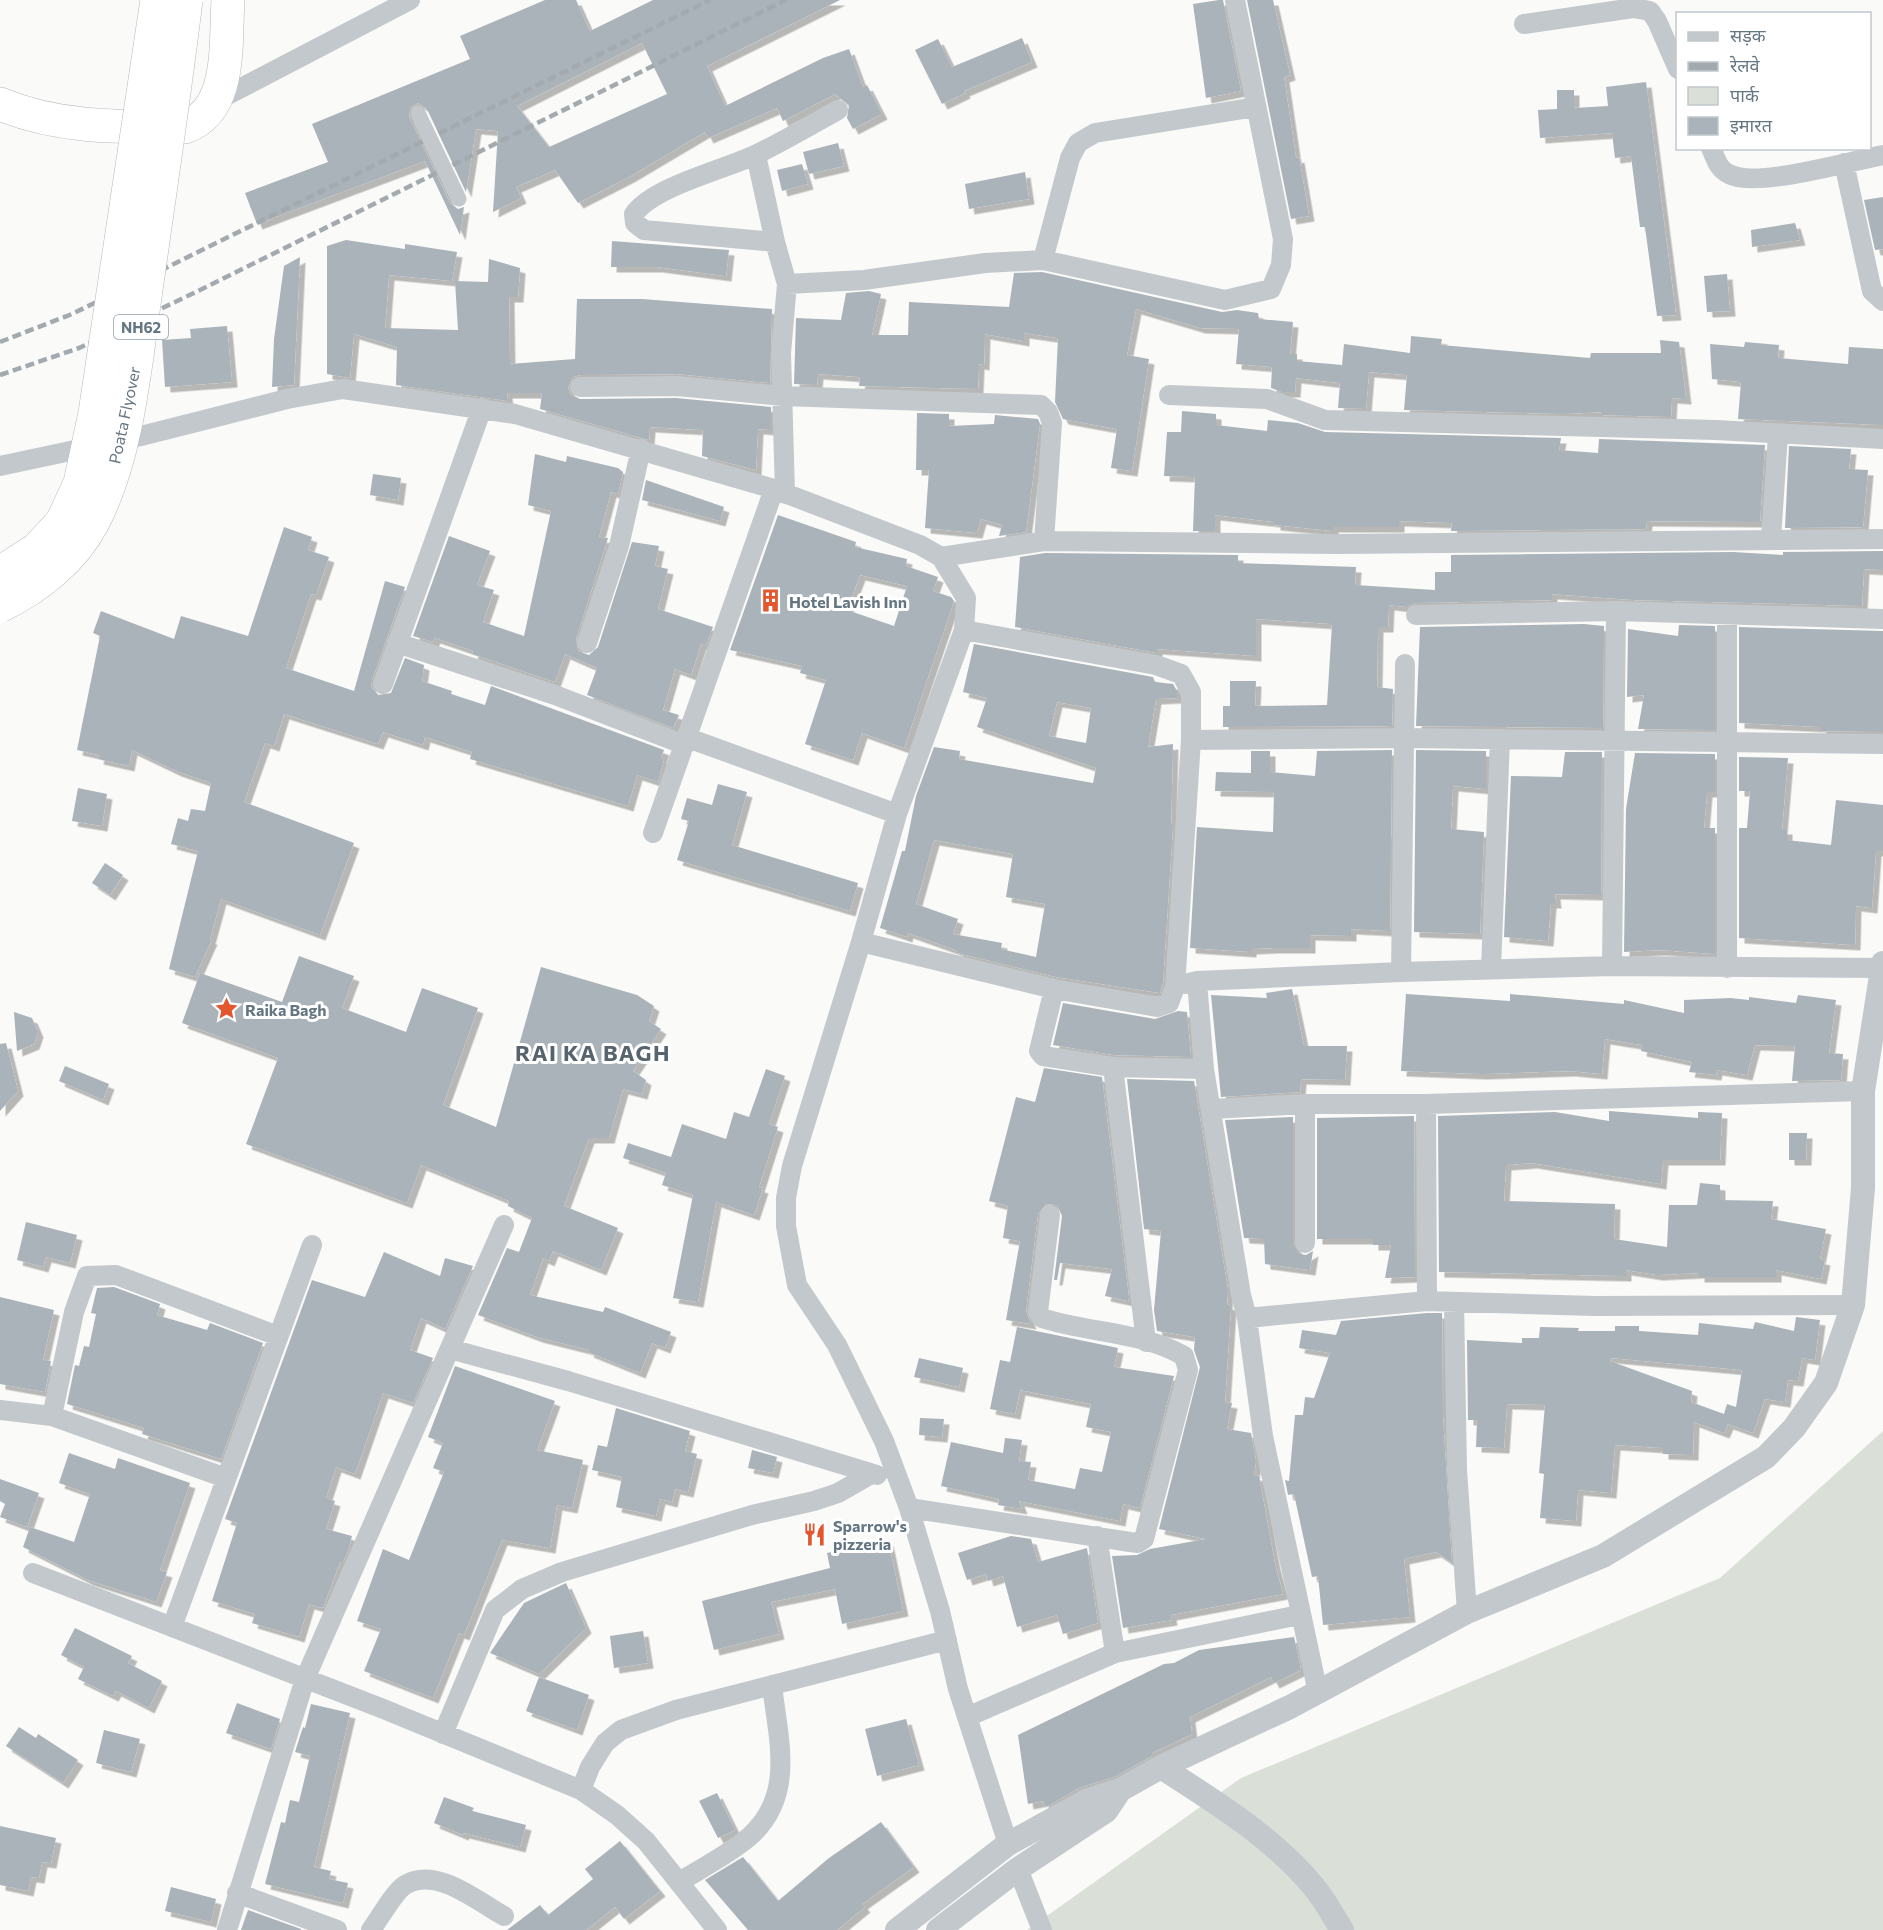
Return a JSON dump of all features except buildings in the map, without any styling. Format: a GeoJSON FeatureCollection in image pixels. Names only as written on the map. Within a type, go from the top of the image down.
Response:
{"type":"FeatureCollection","features":[{"type":"Feature","properties":{"kind":"highway","name":"Poata Flyover"},"geometry":{"type":"LineString","coordinates":[[0,573],[37,549],[62,522],[80,483],[99,389],[157,0]]}},
{"type":"Feature","properties":{"kind":"highway","name":"Poata Flyover"},"geometry":{"type":"LineString","coordinates":[[0,606],[41,581],[65,561],[92,524],[108,490],[131,396],[186,0]]}},
{"type":"Feature","properties":{"kind":"highway"},"geometry":{"type":"LineString","coordinates":[[0,104],[44,119],[75,124],[108,127],[174,127],[196,123],[216,101],[222,73],[228,0]]}},
{"type":"Feature","properties":{"kind":"street"},"geometry":{"type":"LineString","coordinates":[[216,101],[411,0]]}},
{"type":"Feature","properties":{"kind":"street"},"geometry":{"type":"LineString","coordinates":[[787,284],[864,280],[985,263],[1042,260],[1226,300],[1271,289],[1281,265],[1283,239],[1235,0]]}},
{"type":"Feature","properties":{"kind":"street"},"geometry":{"type":"LineString","coordinates":[[1524,24],[1633,8],[1650,11],[1657,21],[1676,67]]}},
{"type":"Feature","properties":{"kind":"street"},"geometry":{"type":"LineString","coordinates":[[1042,260],[1070,158],[1078,143],[1095,133],[1256,107]]}},
{"type":"Feature","properties":{"kind":"street"},"geometry":{"type":"LineString","coordinates":[[775,242],[644,230],[635,224],[634,214],[639,206],[655,195],[756,155],[838,110]]}},
{"type":"Feature","properties":{"kind":"street"},"geometry":{"type":"LineString","coordinates":[[418,113],[459,199]]}},
{"type":"Feature","properties":{"kind":"street"},"geometry":{"type":"LineString","coordinates":[[1712,150],[1720,168],[1731,176],[1761,180],[1883,155]]}},
{"type":"Feature","properties":{"kind":"street"},"geometry":{"type":"LineString","coordinates":[[653,833],[779,491],[783,396],[781,353],[787,284],[775,242],[756,155]]}},
{"type":"Feature","properties":{"kind":"street"},"geometry":{"type":"LineString","coordinates":[[1844,163],[1872,291],[1883,301]]}},
{"type":"Feature","properties":{"kind":"street"},"geometry":{"type":"LineString","coordinates":[[580,387],[677,386],[783,396],[1041,405],[1048,412],[1053,423],[1044,541]]}},
{"type":"Feature","properties":{"kind":"street"},"geometry":{"type":"LineString","coordinates":[[0,466],[141,436],[287,399],[343,389],[515,414],[641,449],[779,491],[920,545],[941,556],[966,598],[964,630],[897,814],[861,942],[792,1166],[786,1198],[786,1226],[797,1285],[837,1345],[884,1441],[909,1508],[968,1717],[1008,1844]]}},
{"type":"Feature","properties":{"kind":"street"},"geometry":{"type":"LineString","coordinates":[[1169,395],[1267,399],[1325,420],[1883,439]]}},
{"type":"Feature","properties":{"kind":"street"},"geometry":{"type":"LineString","coordinates":[[383,684],[483,408]]}},
{"type":"Feature","properties":{"kind":"street"},"geometry":{"type":"LineString","coordinates":[[1771,539],[1778,434]]}},
{"type":"Feature","properties":{"kind":"street"},"geometry":{"type":"LineString","coordinates":[[587,644],[619,546],[641,449]]}},
{"type":"Feature","properties":{"kind":"street"},"geometry":{"type":"LineString","coordinates":[[941,556],[1044,541],[1336,544],[1883,539]]}},
{"type":"Feature","properties":{"kind":"street"},"geometry":{"type":"LineString","coordinates":[[1416,615],[1616,611],[1883,619]]}},
{"type":"Feature","properties":{"kind":"street"},"geometry":{"type":"LineString","coordinates":[[1612,966],[1616,611]]}},
{"type":"Feature","properties":{"kind":"street"},"geometry":{"type":"LineString","coordinates":[[1726,615],[1727,968]]}},
{"type":"Feature","properties":{"kind":"street"},"geometry":{"type":"LineString","coordinates":[[861,942],[1054,989],[1157,1007],[1169,1003],[1175,987],[1191,740],[1191,692],[1181,674],[1156,665],[964,630]]}},
{"type":"Feature","properties":{"kind":"street"},"geometry":{"type":"LineString","coordinates":[[397,643],[555,695],[897,814]]}},
{"type":"Feature","properties":{"kind":"street"},"geometry":{"type":"LineString","coordinates":[[1401,972],[1406,664]]}},
{"type":"Feature","properties":{"kind":"street"},"geometry":{"type":"LineString","coordinates":[[1191,740],[1403,738],[1883,744]]}},
{"type":"Feature","properties":{"kind":"street"},"geometry":{"type":"LineString","coordinates":[[1491,969],[1500,740]]}},
{"type":"Feature","properties":{"kind":"street"},"geometry":{"type":"LineString","coordinates":[[897,1930],[1008,1844],[1088,1800],[1120,1790],[1161,1767],[1318,1693],[1467,1612],[1603,1556],[1766,1457],[1794,1428],[1826,1383],[1853,1305],[1863,1188],[1863,1091],[1882,965],[1491,969],[1197,981],[1175,987]]}},
{"type":"Feature","properties":{"kind":"street"},"geometry":{"type":"LineString","coordinates":[[1197,981],[1204,1069],[1241,1295],[1247,1318],[1263,1436],[1299,1615],[1318,1693]]}},
{"type":"Feature","properties":{"kind":"street"},"geometry":{"type":"LineString","coordinates":[[1054,989],[1039,1051],[1043,1056],[1113,1067],[1204,1069]]}},
{"type":"Feature","properties":{"kind":"street"},"geometry":{"type":"LineString","coordinates":[[1113,1067],[1146,1342]]}},
{"type":"Feature","properties":{"kind":"street"},"geometry":{"type":"LineString","coordinates":[[1212,1109],[1305,1104],[1426,1104],[1863,1091]]}},
{"type":"Feature","properties":{"kind":"street"},"geometry":{"type":"LineString","coordinates":[[1305,1104],[1305,1242]]}},
{"type":"Feature","properties":{"kind":"street"},"geometry":{"type":"LineString","coordinates":[[1426,1104],[1427,1301]]}},
{"type":"Feature","properties":{"kind":"street"},"geometry":{"type":"LineString","coordinates":[[909,1508],[1138,1543],[1144,1539],[1188,1370],[1184,1356],[1146,1342],[1042,1318],[1038,1312],[1050,1215]]}},
{"type":"Feature","properties":{"kind":"street"},"geometry":{"type":"LineString","coordinates":[[227,1930],[305,1679],[504,1224]]}},
{"type":"Feature","properties":{"kind":"street"},"geometry":{"type":"LineString","coordinates":[[172,1627],[312,1245]]}},
{"type":"Feature","properties":{"kind":"street"},"geometry":{"type":"LineString","coordinates":[[52,1416],[74,1312],[87,1276],[116,1275],[278,1336]]}},
{"type":"Feature","properties":{"kind":"street"},"geometry":{"type":"LineString","coordinates":[[1247,1318],[1427,1301],[1594,1306],[1853,1305]]}},
{"type":"Feature","properties":{"kind":"street"},"geometry":{"type":"LineString","coordinates":[[1454,1302],[1457,1470],[1467,1612]]}},
{"type":"Feature","properties":{"kind":"street"},"geometry":{"type":"LineString","coordinates":[[450,1349],[568,1381],[871,1474],[898,1478]]}},
{"type":"Feature","properties":{"kind":"street"},"geometry":{"type":"LineString","coordinates":[[0,1410],[52,1416],[226,1478]]}},
{"type":"Feature","properties":{"kind":"street"},"geometry":{"type":"LineString","coordinates":[[443,1734],[495,1610],[522,1589],[562,1572],[752,1515],[814,1502],[838,1493],[871,1474]]}},
{"type":"Feature","properties":{"kind":"street"},"geometry":{"type":"LineString","coordinates":[[1097,1536],[1115,1653]]}},
{"type":"Feature","properties":{"kind":"street"},"geometry":{"type":"LineString","coordinates":[[33,1573],[305,1679],[580,1791],[617,1815],[646,1841],[717,1930]]}},
{"type":"Feature","properties":{"kind":"street"},"geometry":{"type":"LineString","coordinates":[[968,1717],[1115,1653],[1299,1615]]}},
{"type":"Feature","properties":{"kind":"street"},"geometry":{"type":"LineString","coordinates":[[580,1791],[590,1767],[605,1743],[621,1730],[676,1710],[947,1640]]}},
{"type":"Feature","properties":{"kind":"street"},"geometry":{"type":"LineString","coordinates":[[679,1882],[749,1837],[768,1814],[778,1795],[782,1770],[772,1685]]}},
{"type":"Feature","properties":{"kind":"street"},"geometry":{"type":"LineString","coordinates":[[1161,1767],[1207,1797],[1268,1842],[1314,1887],[1342,1930]]}},
{"type":"Feature","properties":{"kind":"street"},"geometry":{"type":"LineString","coordinates":[[938,1930],[1018,1869],[1106,1811],[1120,1790]]}},
{"type":"Feature","properties":{"kind":"street"},"geometry":{"type":"LineString","coordinates":[[1018,1869],[1042,1930]]}},
{"type":"Feature","properties":{"kind":"street"},"geometry":{"type":"LineString","coordinates":[[371,1930],[403,1886],[420,1879],[446,1883],[504,1916]]}},
{"type":"Feature","properties":{"kind":"street"},"geometry":{"type":"LineString","coordinates":[[237,1893],[337,1930]]}},
{"type":"Feature","properties":{"kind":"green space"},"geometry":{"type":"Polygon","coordinates":[[[1883,1431],[1883,1930],[1027,1930],[1241,1778],[1720,1578],[1883,1431]]]}},
{"type":"Feature","properties":{"kind":"railway"},"geometry":{"type":"LineString","coordinates":[[0,342],[72,314],[710,0]]}},
{"type":"Feature","properties":{"kind":"railway"},"geometry":{"type":"LineString","coordinates":[[0,375],[79,348],[786,0]]}},
{"type":"Feature","properties":{"kind":"place","name":"Hotel Lavish Inn"},"geometry":{"type":"Point","coordinates":[771,601]}},
{"type":"Feature","properties":{"kind":"place","name":"Raika Bagh"},"geometry":{"type":"Point","coordinates":[227,1009]}},
{"type":"Feature","properties":{"kind":"place","name":"Sparrow's pizzeria"},"geometry":{"type":"Point","coordinates":[815,1534]}},
{"type":"Feature","properties":{"kind":"district","name":"RAI KA BAGH"},"geometry":{"type":"Point","coordinates":[593,1052]}}]}
